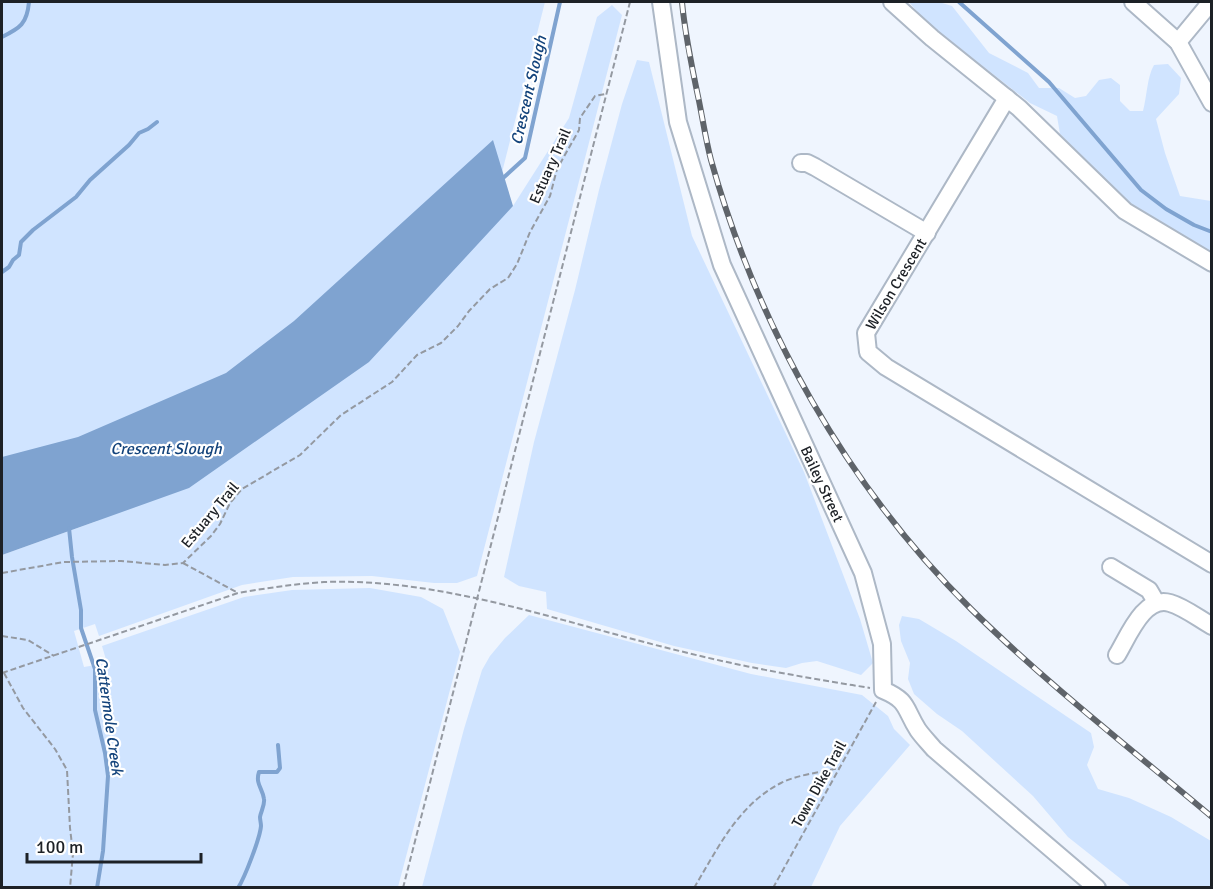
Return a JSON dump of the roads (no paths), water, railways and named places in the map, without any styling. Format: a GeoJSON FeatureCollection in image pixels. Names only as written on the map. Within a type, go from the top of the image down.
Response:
{"type":"FeatureCollection","features":[{"type":"Feature","properties":{"kind":"street","name":"Bailey Street"},"geometry":{"type":"LineString","coordinates":[[660,2],[678,122],[722,265],[863,573],[882,644],[883,690],[897,696],[906,705],[918,729],[934,749],[1097,888]]}},
{"type":"Feature","properties":{"kind":"street"},"geometry":{"type":"LineString","coordinates":[[892,2],[932,38],[1007,98],[1125,211],[1212,263]]}},
{"type":"Feature","properties":{"kind":"street"},"geometry":{"type":"LineString","coordinates":[[1134,2],[1178,42],[1212,103]]}},
{"type":"Feature","properties":{"kind":"street"},"geometry":{"type":"LineString","coordinates":[[1178,42],[1211,2]]}},
{"type":"Feature","properties":{"kind":"street","name":"Wilson Crescent"},"geometry":{"type":"LineString","coordinates":[[1007,98],[866,333],[868,352],[886,367],[1212,564]]}},
{"type":"Feature","properties":{"kind":"street"},"geometry":{"type":"LineString","coordinates":[[801,163],[815,166],[927,232]]}},
{"type":"Feature","properties":{"kind":"street"},"geometry":{"type":"LineString","coordinates":[[1110,567],[1149,590],[1156,602]]}},
{"type":"Feature","properties":{"kind":"street"},"geometry":{"type":"LineString","coordinates":[[1117,655],[1145,609],[1156,602],[1169,603],[1212,626]]}},
{"type":"Feature","properties":{"kind":"water","name":"Crescent Slough"},"geometry":{"type":"Polygon","coordinates":[[[493,140],[513,206],[369,362],[189,488],[2,555],[2,457],[78,437],[226,373],[294,321],[493,140]]]}},
{"type":"Feature","properties":{"kind":"waterway"},"geometry":{"type":"LineString","coordinates":[[2,37],[22,24],[29,2]]}},
{"type":"Feature","properties":{"kind":"waterway","name":"Crescent Slough"},"geometry":{"type":"LineString","coordinates":[[502,179],[525,158],[560,2]]}},
{"type":"Feature","properties":{"kind":"waterway"},"geometry":{"type":"LineString","coordinates":[[959,2],[1049,82],[1141,190],[1166,209],[1212,232]]}},
{"type":"Feature","properties":{"kind":"waterway"},"geometry":{"type":"LineString","coordinates":[[2,272],[19,255],[21,242],[33,230],[76,197],[90,180],[139,133],[157,122]]}},
{"type":"Feature","properties":{"kind":"waterway","name":"Cattermole Creek"},"geometry":{"type":"LineString","coordinates":[[69,528],[81,610],[81,628],[95,669],[95,710],[108,776],[103,851],[97,888]]}},
{"type":"Feature","properties":{"kind":"waterway"},"geometry":{"type":"LineString","coordinates":[[238,888],[260,832],[260,817],[264,801],[258,780],[259,772],[277,772],[280,768],[278,745]]}},
{"type":"Feature","properties":{"kind":"railway"},"geometry":{"type":"LineString","coordinates":[[682,2],[689,51],[711,160],[731,222],[754,284],[781,343],[812,401],[847,457],[885,511],[926,561],[971,609],[1059,689],[1212,817]]}}]}
